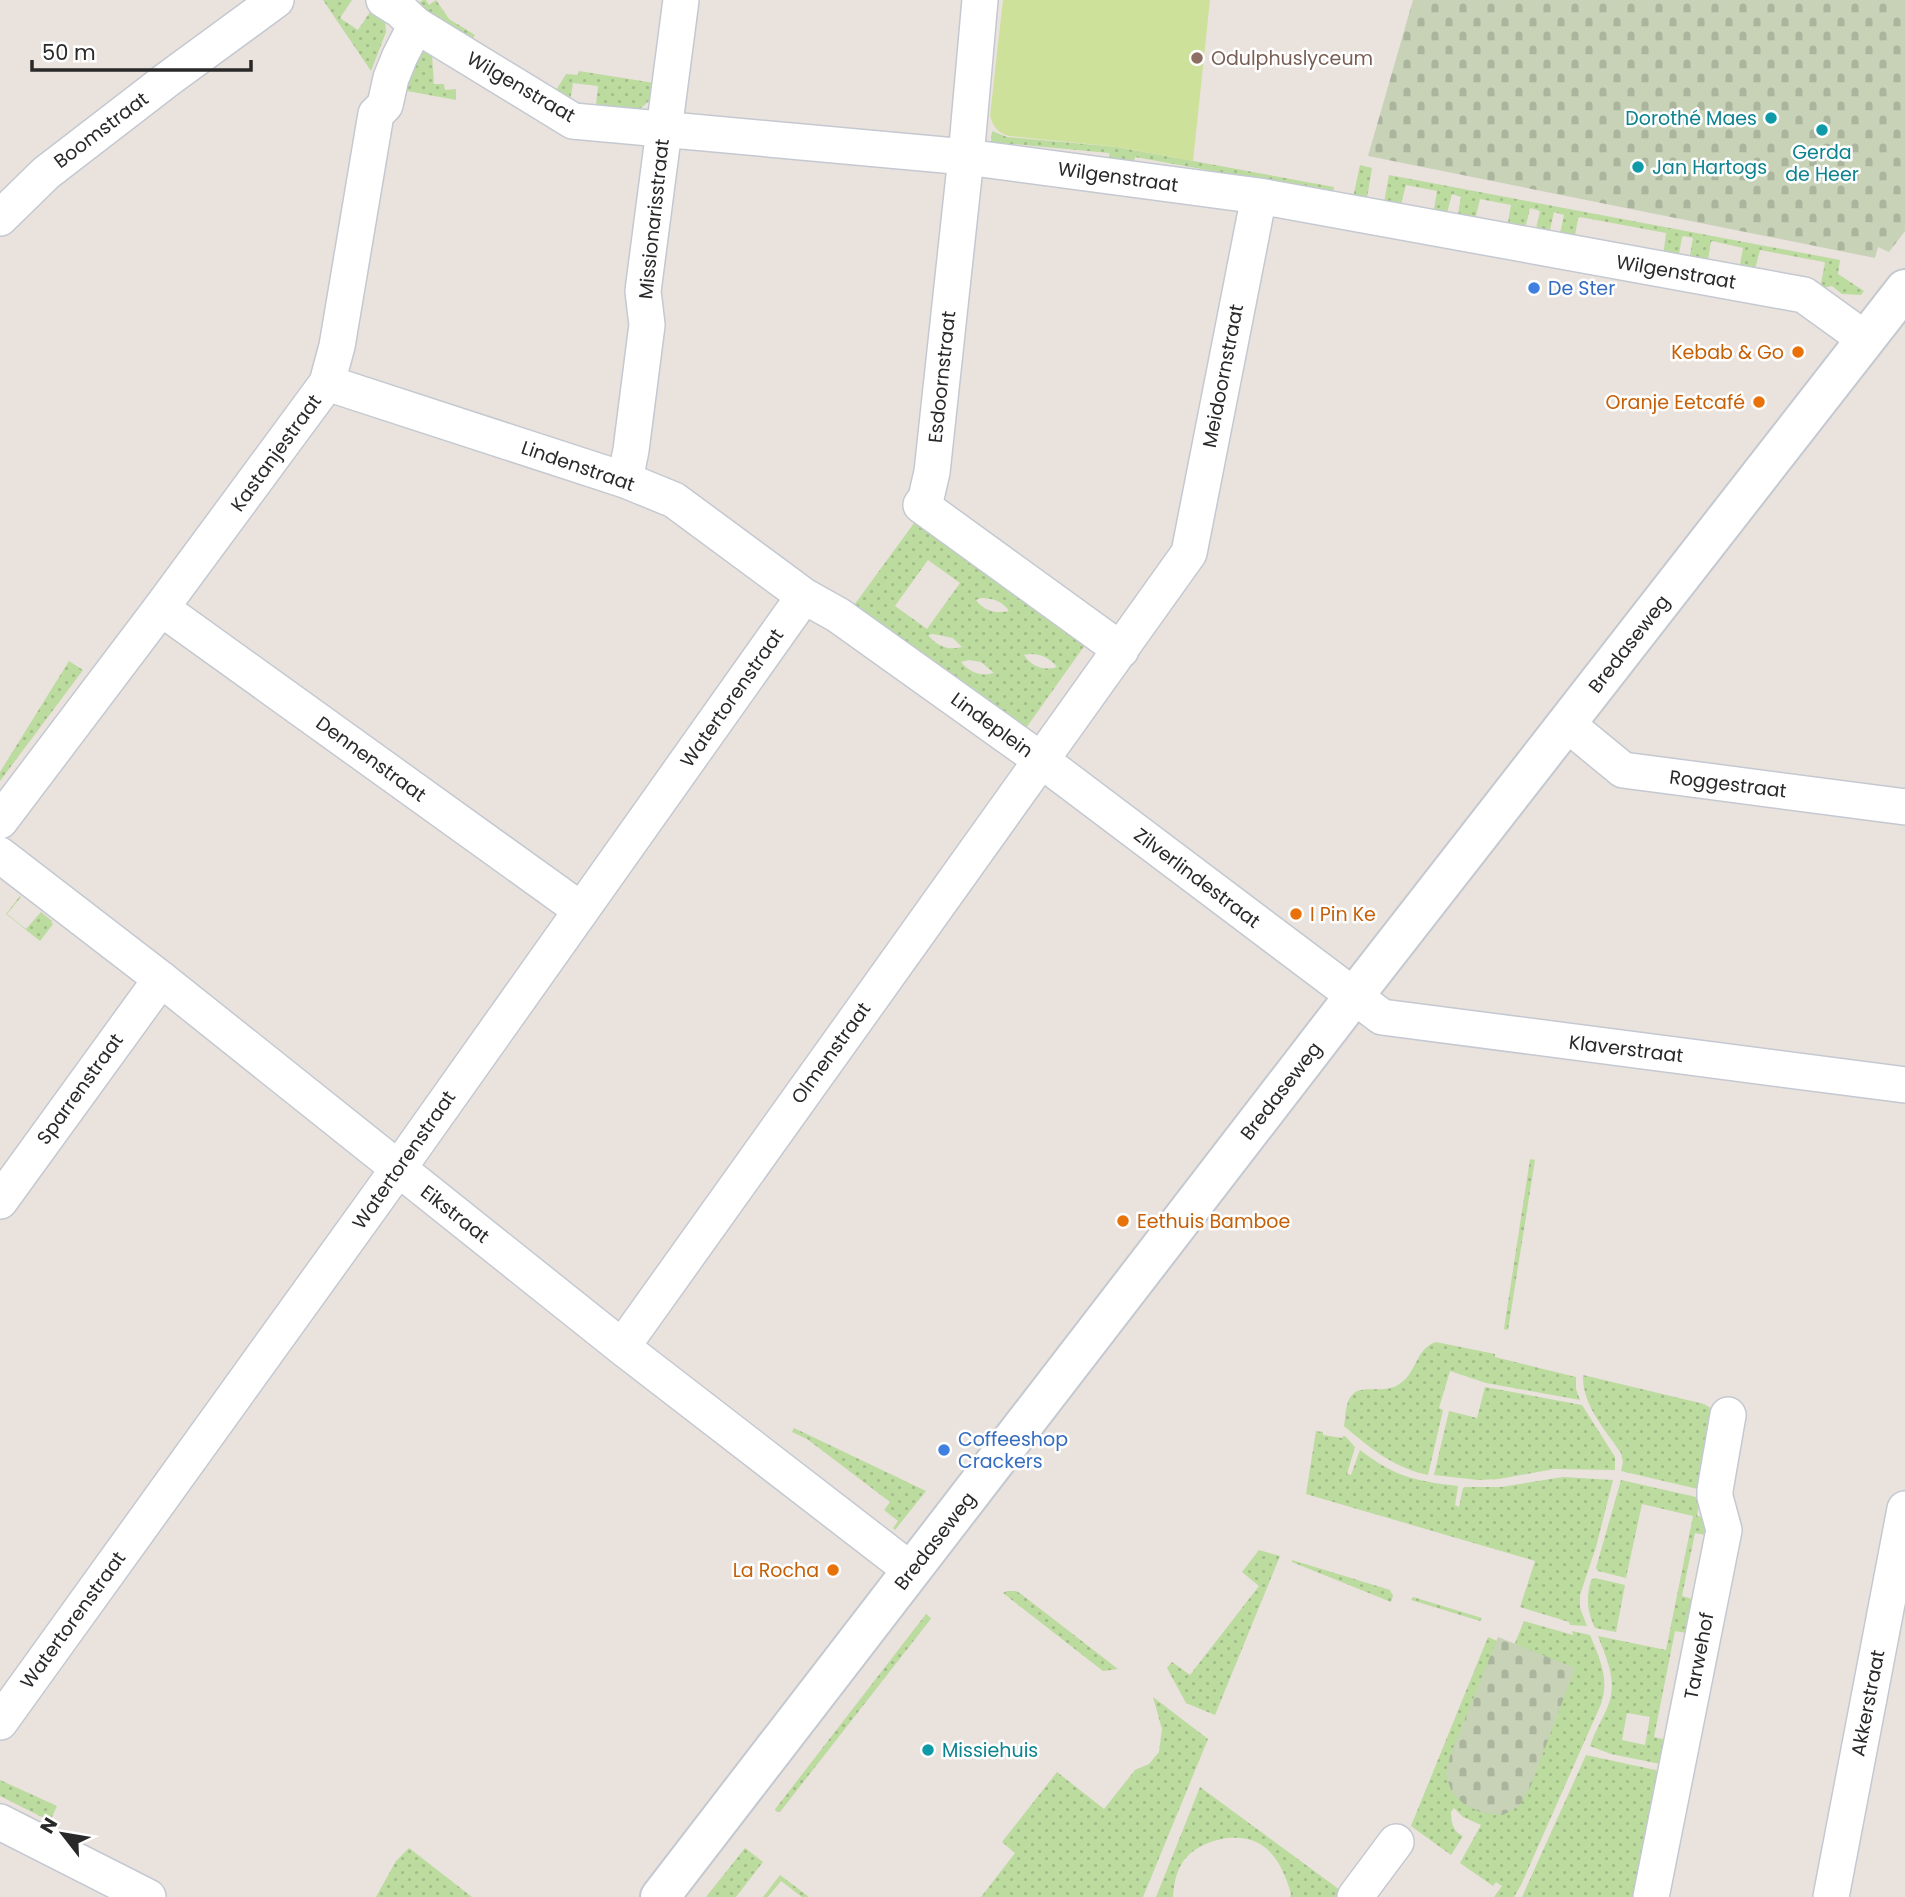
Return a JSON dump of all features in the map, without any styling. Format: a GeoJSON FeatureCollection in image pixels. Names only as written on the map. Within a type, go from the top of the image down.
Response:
{"type":"FeatureCollection","features":[{"type":"Feature","properties":{"kind":"street","name":"Boomstraat"},"geometry":{"type":"LineString","coordinates":[[0,218],[46,173],[276,0]]}},
{"type":"Feature","properties":{"kind":"street","name":"Wilgenstraat"},"geometry":{"type":"LineString","coordinates":[[384,0],[416,25],[573,121],[966,157],[1259,196],[1804,295],[1866,339]]}},
{"type":"Feature","properties":{"kind":"street","name":"Missionarisstraat"},"geometry":{"type":"LineString","coordinates":[[625,480],[647,325],[643,291],[681,0]]}},
{"type":"Feature","properties":{"kind":"street","name":"Esdoornstraat"},"geometry":{"type":"LineString","coordinates":[[980,0],[932,472],[926,498],[920,505],[1121,650]]}},
{"type":"Feature","properties":{"kind":"street","name":"Kastanjestraat"},"geometry":{"type":"LineString","coordinates":[[0,821],[327,383],[337,346],[376,114],[385,105],[391,78],[416,25]]}},
{"type":"Feature","properties":{"kind":"street","name":"Meidoornstraat"},"geometry":{"type":"LineString","coordinates":[[1188,555],[1259,196]]}},
{"type":"Feature","properties":{"kind":"street","name":"Bredaseweg"},"geometry":{"type":"LineString","coordinates":[[660,1897],[1354,996],[1905,289]]}},
{"type":"Feature","properties":{"kind":"street","name":"Lindenstraat"},"geometry":{"type":"LineString","coordinates":[[327,383],[625,480],[674,500],[804,596]]}},
{"type":"Feature","properties":{"kind":"street","name":"Lindeplein"},"geometry":{"type":"LineString","coordinates":[[804,596],[838,615],[1041,760],[1188,555]]}},
{"type":"Feature","properties":{"kind":"street","name":"Watertorenstraat"},"geometry":{"type":"LineString","coordinates":[[0,1722],[398,1169],[804,596]]}},
{"type":"Feature","properties":{"kind":"street","name":"Dennenstraat"},"geometry":{"type":"LineString","coordinates":[[161,608],[581,910]]}},
{"type":"Feature","properties":{"kind":"street","name":"Roggestraat"},"geometry":{"type":"LineString","coordinates":[[1567,724],[1623,770],[1905,807]]}},
{"type":"Feature","properties":{"kind":"street","name":"Zilverlindestraat"},"geometry":{"type":"LineString","coordinates":[[1041,760],[1354,996]]}},
{"type":"Feature","properties":{"kind":"street","name":"Olmenstraat"},"geometry":{"type":"LineString","coordinates":[[622,1347],[1041,760]]}},
{"type":"Feature","properties":{"kind":"street","name":"Eikstraat"},"geometry":{"type":"LineString","coordinates":[[0,855],[161,979],[622,1347],[912,1571]]}},
{"type":"Feature","properties":{"kind":"street","name":"Sparrenstraat"},"geometry":{"type":"LineString","coordinates":[[0,1201],[161,979]]}},
{"type":"Feature","properties":{"kind":"street","name":"Klaverstraat"},"geometry":{"type":"LineString","coordinates":[[1354,996],[1382,1017],[1905,1085]]}},
{"type":"Feature","properties":{"kind":"street","name":"Tarwehof"},"geometry":{"type":"LineString","coordinates":[[1651,1897],[1724,1530],[1715,1490],[1728,1415]]}},
{"type":"Feature","properties":{"kind":"street","name":"Akkerstraat"},"geometry":{"type":"LineString","coordinates":[[1831,1897],[1895,1610],[1905,1509]]}},
{"type":"Feature","properties":{"kind":"street"},"geometry":{"type":"LineString","coordinates":[[0,1822],[148,1897]]}},
{"type":"Feature","properties":{"kind":"street"},"geometry":{"type":"LineString","coordinates":[[1355,1897],[1396,1842]]}},
{"type":"Feature","properties":{"kind":"green space"},"geometry":{"type":"Polygon","coordinates":[[[323,0],[352,0],[340,18],[358,30],[370,12],[385,21],[386,32],[371,71],[323,0]]]}},
{"type":"Feature","properties":{"kind":"green space"},"geometry":{"type":"Polygon","coordinates":[[[423,0],[429,5],[436,0],[449,19],[475,35],[472,39],[413,6],[423,0]]]}},
{"type":"Feature","properties":{"kind":"green space"},"geometry":{"type":"Polygon","coordinates":[[[1003,0],[1210,0],[1193,161],[1118,147],[1009,136],[999,131],[990,116],[1003,0]]]}},
{"type":"Feature","properties":{"kind":"green space"},"geometry":{"type":"Polygon","coordinates":[[[1413,0],[1905,0],[1905,231],[1889,252],[1878,247],[1875,258],[1368,156],[1413,0]]]}},
{"type":"Feature","properties":{"kind":"green space"},"geometry":{"type":"Polygon","coordinates":[[[423,50],[432,56],[434,84],[444,84],[445,90],[456,89],[456,100],[402,90],[417,54],[423,50]]]}},
{"type":"Feature","properties":{"kind":"green space"},"geometry":{"type":"Polygon","coordinates":[[[579,71],[654,83],[651,99],[639,110],[596,105],[598,86],[573,83],[569,107],[552,97],[566,74],[578,75],[579,71]]]}},
{"type":"Feature","properties":{"kind":"green space"},"geometry":{"type":"Polygon","coordinates":[[[992,131],[1007,137],[1117,147],[1334,187],[1332,198],[1229,177],[1229,174],[1135,157],[1133,165],[1111,164],[1109,153],[1013,144],[990,153],[992,131]]]}},
{"type":"Feature","properties":{"kind":"green space"},"geometry":{"type":"Polygon","coordinates":[[[1360,165],[1372,168],[1366,204],[1352,202],[1360,165]]]}},
{"type":"Feature","properties":{"kind":"green space"},"geometry":{"type":"Polygon","coordinates":[[[1389,175],[1840,260],[1838,274],[1864,291],[1861,295],[1842,294],[1832,286],[1823,288],[1821,283],[1824,262],[1760,250],[1754,273],[1739,270],[1743,248],[1712,241],[1707,265],[1689,261],[1693,238],[1684,236],[1678,260],[1663,257],[1666,233],[1580,217],[1574,241],[1559,238],[1564,215],[1554,212],[1549,234],[1535,233],[1540,211],[1530,208],[1525,229],[1507,228],[1511,205],[1480,199],[1475,220],[1457,219],[1461,197],[1452,194],[1446,217],[1433,215],[1437,191],[1406,185],[1400,208],[1383,208],[1389,175]]]}},
{"type":"Feature","properties":{"kind":"green space"},"geometry":{"type":"Polygon","coordinates":[[[917,519],[1085,645],[1026,728],[852,608],[917,519]],[[928,560],[895,606],[927,629],[960,583],[928,560]],[[993,599],[976,600],[991,611],[1009,611],[993,599]],[[928,635],[943,647],[962,647],[953,638],[928,635]],[[1024,655],[1039,667],[1057,667],[1049,659],[1038,655],[1024,655]],[[961,662],[980,674],[994,673],[981,662],[961,662]]]}},
{"type":"Feature","properties":{"kind":"green space"},"geometry":{"type":"Polygon","coordinates":[[[69,661],[83,670],[0,781],[0,772],[69,661]]]}},
{"type":"Feature","properties":{"kind":"green space"},"geometry":{"type":"Polygon","coordinates":[[[20,896],[7,914],[26,929],[41,912],[52,921],[53,924],[40,941],[6,914],[20,896]]]}},
{"type":"Feature","properties":{"kind":"green space"},"geometry":{"type":"Polygon","coordinates":[[[1530,1159],[1535,1160],[1508,1330],[1504,1329],[1530,1159]]]}},
{"type":"Feature","properties":{"kind":"green space"},"geometry":{"type":"Polygon","coordinates":[[[1436,1342],[1495,1354],[1495,1357],[1576,1377],[1580,1400],[1486,1383],[1450,1371],[1439,1408],[1443,1410],[1428,1475],[1416,1472],[1393,1462],[1344,1426],[1347,1405],[1350,1397],[1357,1391],[1396,1386],[1408,1375],[1424,1350],[1436,1342]]]}},
{"type":"Feature","properties":{"kind":"green space"},"geometry":{"type":"Polygon","coordinates":[[[1583,1375],[1704,1404],[1714,1410],[1702,1490],[1621,1471],[1621,1453],[1590,1407],[1583,1375]]]}},
{"type":"Feature","properties":{"kind":"green space"},"geometry":{"type":"Polygon","coordinates":[[[1485,1387],[1582,1405],[1615,1457],[1615,1470],[1554,1469],[1478,1480],[1434,1475],[1449,1411],[1477,1418],[1485,1387]]]}},
{"type":"Feature","properties":{"kind":"green space"},"geometry":{"type":"Polygon","coordinates":[[[794,1428],[926,1491],[895,1530],[893,1528],[898,1521],[884,1510],[890,1502],[807,1439],[792,1432],[794,1428]]]}},
{"type":"Feature","properties":{"kind":"green space"},"geometry":{"type":"Polygon","coordinates":[[[1316,1431],[1323,1432],[1323,1435],[1342,1438],[1345,1436],[1355,1447],[1347,1474],[1351,1475],[1360,1450],[1395,1472],[1429,1482],[1458,1486],[1455,1505],[1459,1507],[1465,1487],[1501,1487],[1563,1477],[1613,1480],[1596,1547],[1580,1595],[1580,1608],[1587,1626],[1570,1625],[1569,1622],[1520,1607],[1535,1561],[1306,1494],[1316,1431]]]}},
{"type":"Feature","properties":{"kind":"green space"},"geometry":{"type":"Polygon","coordinates":[[[1621,1480],[1700,1498],[1697,1516],[1711,1519],[1716,1537],[1695,1533],[1682,1596],[1703,1602],[1697,1635],[1675,1631],[1654,1737],[1675,1742],[1670,1766],[1611,1754],[1590,1746],[1612,1692],[1609,1668],[1598,1636],[1666,1650],[1693,1516],[1642,1504],[1626,1578],[1598,1571],[1596,1568],[1621,1480]],[[1627,1713],[1622,1740],[1645,1745],[1650,1717],[1627,1713]]]}},
{"type":"Feature","properties":{"kind":"green space"},"geometry":{"type":"Polygon","coordinates":[[[1259,1550],[1280,1556],[1215,1715],[1186,1703],[1167,1668],[1172,1662],[1190,1675],[1259,1586],[1242,1572],[1259,1550]]]}},
{"type":"Feature","properties":{"kind":"green space"},"geometry":{"type":"Polygon","coordinates":[[[1292,1562],[1390,1590],[1393,1596],[1391,1602],[1292,1562]]]}},
{"type":"Feature","properties":{"kind":"green space"},"geometry":{"type":"Polygon","coordinates":[[[1595,1578],[1625,1585],[1616,1632],[1595,1628],[1592,1622],[1588,1599],[1591,1580],[1595,1578]]]}},
{"type":"Feature","properties":{"kind":"green space"},"geometry":{"type":"Polygon","coordinates":[[[1007,1591],[1021,1594],[1118,1669],[1103,1671],[1003,1593],[1007,1591]]]}},
{"type":"Feature","properties":{"kind":"green space"},"geometry":{"type":"Polygon","coordinates":[[[1413,1597],[1482,1618],[1480,1621],[1411,1600],[1413,1597]]]}},
{"type":"Feature","properties":{"kind":"green space"},"geometry":{"type":"Polygon","coordinates":[[[926,1614],[930,1620],[780,1812],[777,1812],[776,1808],[926,1614]]]}},
{"type":"Feature","properties":{"kind":"green space"},"geometry":{"type":"Polygon","coordinates":[[[1524,1621],[1573,1635],[1572,1631],[1590,1635],[1602,1668],[1604,1686],[1601,1704],[1521,1885],[1514,1897],[1494,1897],[1502,1886],[1496,1882],[1493,1886],[1460,1863],[1481,1825],[1463,1817],[1454,1808],[1451,1812],[1452,1823],[1463,1836],[1451,1855],[1411,1826],[1488,1637],[1513,1648],[1524,1621]]]}},
{"type":"Feature","properties":{"kind":"green space"},"geometry":{"type":"Polygon","coordinates":[[[1498,1637],[1575,1668],[1530,1788],[1519,1806],[1503,1815],[1483,1813],[1465,1805],[1452,1793],[1446,1775],[1450,1756],[1498,1637]]]}},
{"type":"Feature","properties":{"kind":"green space"},"geometry":{"type":"Polygon","coordinates":[[[1153,1697],[1208,1739],[1143,1897],[981,1897],[1015,1853],[1002,1842],[1057,1772],[1104,1809],[1135,1770],[1149,1764],[1159,1752],[1162,1729],[1153,1697]]]}},
{"type":"Feature","properties":{"kind":"green space"},"geometry":{"type":"Polygon","coordinates":[[[1586,1755],[1669,1773],[1641,1897],[1522,1897],[1586,1755]]]}},
{"type":"Feature","properties":{"kind":"green space"},"geometry":{"type":"Polygon","coordinates":[[[0,1780],[57,1806],[50,1821],[0,1796],[0,1780]]]}},
{"type":"Feature","properties":{"kind":"green space"},"geometry":{"type":"Polygon","coordinates":[[[1200,1787],[1344,1893],[1341,1897],[1290,1897],[1283,1873],[1266,1848],[1250,1840],[1228,1838],[1205,1844],[1195,1850],[1179,1869],[1173,1897],[1156,1897],[1200,1787]]]}},
{"type":"Feature","properties":{"kind":"green space"},"geometry":{"type":"Polygon","coordinates":[[[409,1848],[472,1897],[376,1897],[396,1861],[409,1848]]]}},
{"type":"Feature","properties":{"kind":"green space"},"geometry":{"type":"Polygon","coordinates":[[[745,1848],[763,1862],[736,1897],[706,1897],[745,1848]]]}},
{"type":"Feature","properties":{"kind":"green space"},"geometry":{"type":"Polygon","coordinates":[[[780,1875],[809,1897],[802,1897],[781,1881],[768,1897],[763,1897],[780,1875]]]}},
{"type":"Feature","properties":{"kind":"place","name":"Odulphuslyceum"},"geometry":{"type":"Point","coordinates":[1197,58]}},
{"type":"Feature","properties":{"kind":"place","name":"Dorothé Maes"},"geometry":{"type":"Point","coordinates":[1771,118]}},
{"type":"Feature","properties":{"kind":"place","name":"Gerda de Heer"},"geometry":{"type":"Point","coordinates":[1822,130]}},
{"type":"Feature","properties":{"kind":"place","name":"Jan Hartogs"},"geometry":{"type":"Point","coordinates":[1638,167]}},
{"type":"Feature","properties":{"kind":"place","name":"De Ster"},"geometry":{"type":"Point","coordinates":[1534,288]}},
{"type":"Feature","properties":{"kind":"place","name":"Kebab & Go"},"geometry":{"type":"Point","coordinates":[1798,352]}},
{"type":"Feature","properties":{"kind":"place","name":"Oranje Eetcafé"},"geometry":{"type":"Point","coordinates":[1759,402]}},
{"type":"Feature","properties":{"kind":"place","name":"I Pin Ke"},"geometry":{"type":"Point","coordinates":[1296,914]}},
{"type":"Feature","properties":{"kind":"place","name":"Eethuis Bamboe"},"geometry":{"type":"Point","coordinates":[1123,1221]}},
{"type":"Feature","properties":{"kind":"place","name":"Coffeeshop Crackers"},"geometry":{"type":"Point","coordinates":[944,1450]}},
{"type":"Feature","properties":{"kind":"place","name":"La Rocha"},"geometry":{"type":"Point","coordinates":[833,1570]}},
{"type":"Feature","properties":{"kind":"place","name":"Missiehuis"},"geometry":{"type":"Point","coordinates":[928,1750]}}]}
